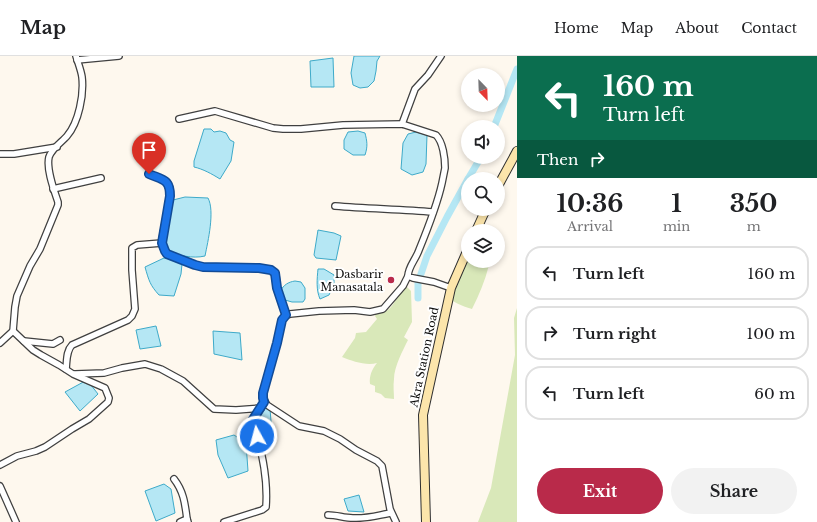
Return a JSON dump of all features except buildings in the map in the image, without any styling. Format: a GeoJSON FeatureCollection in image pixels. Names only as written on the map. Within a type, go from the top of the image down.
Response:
{"type":"FeatureCollection","features":[{"type":"Feature","properties":{"kind":"main road"},"geometry":{"type":"LineString","coordinates":[[505,173],[517,150]]}},
{"type":"Feature","properties":{"kind":"main road","name":"Akra Station Road"},"geometry":{"type":"LineString","coordinates":[[426,522],[422,415],[451,288],[461,264]]}},
{"type":"Feature","properties":{"kind":"street"},"geometry":{"type":"LineString","coordinates":[[0,343],[13,331],[17,296],[30,266],[40,249],[57,209],[58,202],[49,173],[49,158],[51,153],[68,135],[78,114],[82,77],[76,58],[119,56]]}},
{"type":"Feature","properties":{"kind":"street"},"geometry":{"type":"LineString","coordinates":[[402,124],[416,89],[441,56]]}},
{"type":"Feature","properties":{"kind":"street"},"geometry":{"type":"LineString","coordinates":[[179,119],[215,111],[273,128],[283,129],[343,125],[402,124],[436,135],[438,138],[444,156],[445,168],[434,212],[410,268],[410,277],[382,309],[370,312],[354,310],[319,311],[286,315],[282,320],[263,393],[264,402],[267,405],[299,426],[324,432],[340,439],[356,450],[377,461],[382,466],[392,513],[396,522]]}},
{"type":"Feature","properties":{"kind":"street"},"geometry":{"type":"LineString","coordinates":[[0,154],[14,154],[57,146]]}},
{"type":"Feature","properties":{"kind":"street"},"geometry":{"type":"LineString","coordinates":[[149,174],[169,184],[170,196],[162,243],[167,254],[203,267],[259,268],[271,270],[275,273],[277,288],[286,315]]}},
{"type":"Feature","properties":{"kind":"street"},"geometry":{"type":"LineString","coordinates":[[53,189],[101,178]]}},
{"type":"Feature","properties":{"kind":"street"},"geometry":{"type":"LineString","coordinates":[[335,206],[392,208],[434,212]]}},
{"type":"Feature","properties":{"kind":"street"},"geometry":{"type":"LineString","coordinates":[[66,370],[67,352],[72,345],[128,320],[132,316],[135,309],[132,248],[137,245],[162,243]]}},
{"type":"Feature","properties":{"kind":"street"},"geometry":{"type":"LineString","coordinates":[[410,277],[434,282],[451,288]]}},
{"type":"Feature","properties":{"kind":"street"},"geometry":{"type":"LineString","coordinates":[[0,465],[17,456],[45,447],[89,419],[108,402],[109,398],[105,388],[73,374],[40,355],[13,331]]}},
{"type":"Feature","properties":{"kind":"street"},"geometry":{"type":"LineString","coordinates":[[24,341],[53,344],[60,340]]}},
{"type":"Feature","properties":{"kind":"street"},"geometry":{"type":"LineString","coordinates":[[73,374],[104,373],[145,364],[161,369],[183,381],[214,409],[236,410],[260,408]]}},
{"type":"Feature","properties":{"kind":"street"},"geometry":{"type":"LineString","coordinates":[[224,522],[266,508],[265,468],[252,423],[264,402]]}},
{"type":"Feature","properties":{"kind":"street"},"geometry":{"type":"LineString","coordinates":[[174,479],[184,497],[188,521],[180,522]]}},
{"type":"Feature","properties":{"kind":"street"},"geometry":{"type":"LineString","coordinates":[[0,486],[16,522]]}},
{"type":"Feature","properties":{"kind":"street"},"geometry":{"type":"LineString","coordinates":[[328,515],[358,518],[392,513]]}},
{"type":"Feature","properties":{"kind":"green space"},"geometry":{"type":"Polygon","coordinates":[[[461,255],[461,268],[488,268],[482,288],[472,309],[457,304],[445,295],[461,255]]]}},
{"type":"Feature","properties":{"kind":"green space"},"geometry":{"type":"Polygon","coordinates":[[[407,287],[411,291],[412,322],[404,337],[408,340],[395,369],[394,399],[385,398],[381,394],[375,392],[375,386],[370,384],[371,373],[377,363],[364,363],[342,357],[355,338],[356,333],[366,332],[377,319],[375,316],[376,313],[389,309],[401,292],[407,287]]]}},
{"type":"Feature","properties":{"kind":"green space"},"geometry":{"type":"Polygon","coordinates":[[[517,308],[517,522],[478,522],[491,488],[515,355],[514,318],[517,308]]]}},
{"type":"Feature","properties":{"kind":"water"},"geometry":{"type":"Polygon","coordinates":[[[354,56],[380,56],[377,61],[374,81],[368,87],[360,88],[353,85],[351,73],[354,56]]]}},
{"type":"Feature","properties":{"kind":"water"},"geometry":{"type":"Polygon","coordinates":[[[333,58],[334,87],[311,87],[310,61],[333,58]]]}},
{"type":"Feature","properties":{"kind":"water"},"geometry":{"type":"Polygon","coordinates":[[[204,129],[211,129],[214,132],[220,131],[226,133],[230,140],[234,142],[231,161],[220,179],[194,167],[194,161],[204,129]]]}},
{"type":"Feature","properties":{"kind":"water"},"geometry":{"type":"Polygon","coordinates":[[[358,131],[365,133],[367,149],[365,155],[353,155],[344,149],[344,140],[348,132],[358,131]]]}},
{"type":"Feature","properties":{"kind":"water"},"geometry":{"type":"Polygon","coordinates":[[[416,132],[427,135],[426,164],[423,172],[412,175],[401,169],[403,143],[408,134],[416,132]]]}},
{"type":"Feature","properties":{"kind":"water"},"geometry":{"type":"Polygon","coordinates":[[[185,197],[208,198],[211,218],[205,256],[190,257],[167,252],[164,241],[169,206],[173,200],[185,197]]]}},
{"type":"Feature","properties":{"kind":"water"},"geometry":{"type":"Polygon","coordinates":[[[318,230],[341,236],[336,260],[316,258],[314,255],[318,230]]]}},
{"type":"Feature","properties":{"kind":"water"},"geometry":{"type":"Polygon","coordinates":[[[164,258],[178,260],[182,264],[181,274],[174,296],[159,295],[150,282],[145,267],[164,258]]]}},
{"type":"Feature","properties":{"kind":"water"},"geometry":{"type":"Polygon","coordinates":[[[318,269],[324,269],[334,275],[334,284],[329,295],[320,299],[317,288],[318,269]]]}},
{"type":"Feature","properties":{"kind":"water"},"geometry":{"type":"Polygon","coordinates":[[[295,281],[301,282],[305,288],[305,299],[303,302],[292,302],[285,300],[281,295],[280,291],[283,287],[288,283],[295,281]]]}},
{"type":"Feature","properties":{"kind":"water"},"geometry":{"type":"Polygon","coordinates":[[[156,326],[161,346],[140,349],[136,330],[156,326]]]}},
{"type":"Feature","properties":{"kind":"water"},"geometry":{"type":"Polygon","coordinates":[[[213,331],[240,333],[242,360],[214,354],[213,331]]]}},
{"type":"Feature","properties":{"kind":"water"},"geometry":{"type":"Polygon","coordinates":[[[87,380],[98,394],[80,411],[65,392],[87,380]]]}},
{"type":"Feature","properties":{"kind":"water"},"geometry":{"type":"Polygon","coordinates":[[[256,407],[270,409],[272,433],[251,433],[256,407]]]}},
{"type":"Feature","properties":{"kind":"water"},"geometry":{"type":"Polygon","coordinates":[[[234,435],[246,443],[248,471],[228,478],[218,455],[216,440],[234,435]]]}},
{"type":"Feature","properties":{"kind":"water"},"geometry":{"type":"Polygon","coordinates":[[[164,484],[171,489],[175,513],[156,521],[145,491],[164,484]]]}},
{"type":"Feature","properties":{"kind":"water"},"geometry":{"type":"Polygon","coordinates":[[[359,495],[364,512],[348,511],[344,499],[359,495]]]}},
{"type":"Feature","properties":{"kind":"waterway"},"geometry":{"type":"LineString","coordinates":[[497,120],[517,69]]}},
{"type":"Feature","properties":{"kind":"waterway"},"geometry":{"type":"LineString","coordinates":[[472,172],[477,164]]}},
{"type":"Feature","properties":{"kind":"waterway"},"geometry":{"type":"LineString","coordinates":[[418,298],[418,283],[427,256],[461,192]]}},
{"type":"Feature","properties":{"kind":"place","name":"Dasbarir Manasatala"},"geometry":{"type":"Point","coordinates":[391,280]}},
{"type":"Feature","properties":{"kind":"route"},"geometry":{"type":"LineString","coordinates":[[149,174],[169,184],[170,196],[162,243],[167,254],[203,267],[259,268],[271,270],[275,273],[277,288],[286,315],[282,320],[263,393],[264,402],[252,421],[257,436]]}}]}
